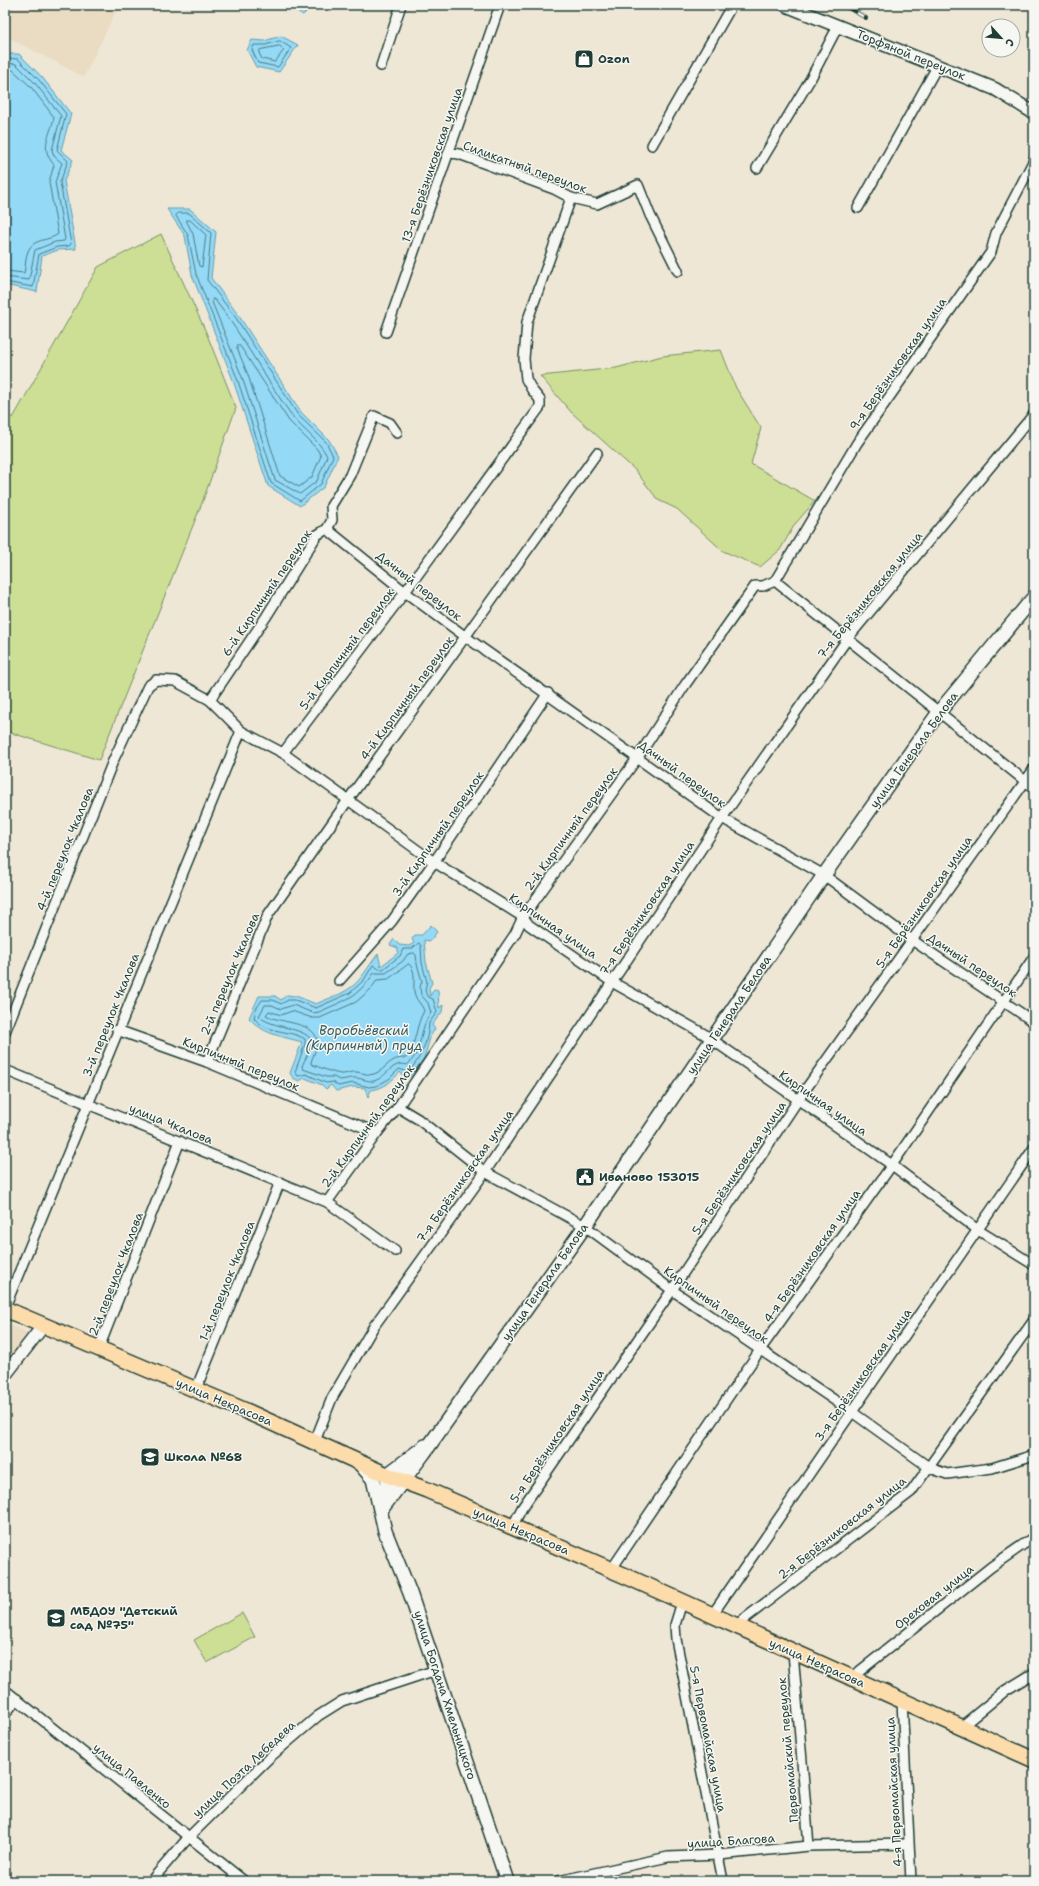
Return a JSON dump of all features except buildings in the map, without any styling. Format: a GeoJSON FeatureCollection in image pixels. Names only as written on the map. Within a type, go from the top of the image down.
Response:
{"type":"FeatureCollection","features":[{"type":"Feature","properties":{"kind":"main road","name":"улица Генерала Белова"},"geometry":{"type":"LineString","coordinates":[[403,1482],[585,1226],[824,875],[939,712],[1034,597]]}},
{"type":"Feature","properties":{"kind":"main road","name":"улица Некрасова"},"geometry":{"type":"LineString","coordinates":[[5,1308],[43,1326],[196,1389],[315,1441],[403,1482],[612,1570],[1034,1760]]}},
{"type":"Feature","properties":{"kind":"main road","name":"улица Генерала Белова"},"geometry":{"type":"LineString","coordinates":[[387,1475],[432,1440]]}},
{"type":"Feature","properties":{"kind":"main road","name":"улица Богдана Хмельницкого"},"geometry":{"type":"LineString","coordinates":[[357,1461],[373,1479],[385,1531],[410,1593],[507,1881]]}},
{"type":"Feature","properties":{"kind":"main road","name":"улица Богдана Хмельницкого"},"geometry":{"type":"LineString","coordinates":[[381,1510],[388,1487],[387,1475]]}},
{"type":"Feature","properties":{"kind":"main road"},"geometry":{"type":"LineString","coordinates":[[381,1510],[403,1482]]}},
{"type":"Feature","properties":{"kind":"street"},"geometry":{"type":"LineString","coordinates":[[381,66],[401,5]]}},
{"type":"Feature","properties":{"kind":"street","name":"13-я Берёзниковская улица"},"geometry":{"type":"LineString","coordinates":[[386,332],[450,153],[500,5]]}},
{"type":"Feature","properties":{"kind":"street"},"geometry":{"type":"LineString","coordinates":[[652,145],[732,5]]}},
{"type":"Feature","properties":{"kind":"street","name":"Торфяной переулок"},"geometry":{"type":"LineString","coordinates":[[785,5],[995,89],[1034,113]]}},
{"type":"Feature","properties":{"kind":"street"},"geometry":{"type":"LineString","coordinates":[[757,168],[807,84],[838,26]]}},
{"type":"Feature","properties":{"kind":"street"},"geometry":{"type":"LineString","coordinates":[[858,208],[938,65]]}},
{"type":"Feature","properties":{"kind":"street","name":"Силикатный переулок"},"geometry":{"type":"LineString","coordinates":[[450,153],[459,154],[554,188],[571,198],[597,204],[638,185],[650,215],[678,271]]}},
{"type":"Feature","properties":{"kind":"street","name":"9-я Берёзниковская улица"},"geometry":{"type":"LineString","coordinates":[[775,581],[857,443],[991,252],[996,233],[1034,160]]}},
{"type":"Feature","properties":{"kind":"street","name":"5-й Кирпичный переулок"},"geometry":{"type":"LineString","coordinates":[[284,752],[405,592],[542,404],[526,379],[524,359],[526,327],[571,198]]}},
{"type":"Feature","properties":{"kind":"street","name":"7-я Берёзниковская улица"},"geometry":{"type":"LineString","coordinates":[[315,1441],[332,1398],[374,1326],[485,1172],[722,818],[848,638],[1034,414]]}},
{"type":"Feature","properties":{"kind":"street","name":"6-й Кирпичный переулок"},"geometry":{"type":"LineString","coordinates":[[210,700],[266,617],[317,535],[327,529],[332,520],[331,506],[350,475],[374,416],[390,423],[397,433]]}},
{"type":"Feature","properties":{"kind":"street","name":"4-й Кирпичный переулок"},"geometry":{"type":"LineString","coordinates":[[348,800],[597,453]]}},
{"type":"Feature","properties":{"kind":"street","name":"Дачный переулок"},"geometry":{"type":"LineString","coordinates":[[327,529],[405,592],[466,637],[548,693],[722,818],[824,875],[912,940],[1034,1022]]}},
{"type":"Feature","properties":{"kind":"street"},"geometry":{"type":"LineString","coordinates":[[775,581],[1034,788]]}},
{"type":"Feature","properties":{"kind":"street","name":"2-й Кирпичный переулок"},"geometry":{"type":"LineString","coordinates":[[327,1202],[377,1133],[398,1107],[515,934],[523,917],[638,757],[685,685],[755,586],[763,586],[775,581]]}},
{"type":"Feature","properties":{"kind":"street","name":"Кирпичная улица"},"geometry":{"type":"LineString","coordinates":[[156,680],[174,681],[210,700],[241,732],[284,752],[434,862],[523,917],[529,925],[612,982],[712,1040],[892,1165],[978,1230],[1034,1265]]}},
{"type":"Feature","properties":{"kind":"street","name":"4-й переулок Чкалова"},"geometry":{"type":"LineString","coordinates":[[5,1032],[114,761],[148,686],[156,680]]}},
{"type":"Feature","properties":{"kind":"street","name":"3-й Кирпичный переулок"},"geometry":{"type":"LineString","coordinates":[[339,981],[392,921],[434,862],[548,693]]}},
{"type":"Feature","properties":{"kind":"street","name":"3-й переулок Чкалова"},"geometry":{"type":"LineString","coordinates":[[5,1308],[117,1030],[241,732]]}},
{"type":"Feature","properties":{"kind":"street","name":"5-я Берёзниковская улица"},"geometry":{"type":"LineString","coordinates":[[512,1527],[520,1511],[672,1290],[798,1100],[1034,769]]}},
{"type":"Feature","properties":{"kind":"street","name":"2-й переулок Чкалова"},"geometry":{"type":"LineString","coordinates":[[207,1062],[268,915],[348,800]]}},
{"type":"Feature","properties":{"kind":"street","name":"4-я Берёзниковская улица"},"geometry":{"type":"LineString","coordinates":[[612,1570],[760,1350],[892,1165],[1034,957]]}},
{"type":"Feature","properties":{"kind":"street","name":"Кирпичный переулок"},"geometry":{"type":"LineString","coordinates":[[117,1030],[207,1062],[377,1133]]}},
{"type":"Feature","properties":{"kind":"street","name":"улица Чкалова"},"geometry":{"type":"LineString","coordinates":[[5,1070],[327,1202],[395,1251]]}},
{"type":"Feature","properties":{"kind":"street","name":"Кирпичный переулок"},"geometry":{"type":"LineString","coordinates":[[398,1107],[418,1119],[485,1172],[585,1226],[672,1290],[852,1412],[930,1468],[947,1474],[992,1468],[1034,1455]]}},
{"type":"Feature","properties":{"kind":"street","name":"2-й переулок Чкалова"},"geometry":{"type":"LineString","coordinates":[[99,1348],[106,1335],[180,1141]]}},
{"type":"Feature","properties":{"kind":"street","name":"3-я Берёзниковская улица"},"geometry":{"type":"LineString","coordinates":[[712,1615],[1034,1148]]}},
{"type":"Feature","properties":{"kind":"street","name":"1-й переулок Чкалова"},"geometry":{"type":"LineString","coordinates":[[196,1389],[280,1182]]}},
{"type":"Feature","properties":{"kind":"street","name":"2-я Берёзниковская улица"},"geometry":{"type":"LineString","coordinates":[[735,1626],[911,1492],[930,1468],[1034,1320]]}},
{"type":"Feature","properties":{"kind":"street"},"geometry":{"type":"LineString","coordinates":[[5,1375],[43,1326]]}},
{"type":"Feature","properties":{"kind":"street","name":"Ореховая улица"},"geometry":{"type":"LineString","coordinates":[[851,1678],[991,1567],[1034,1537]]}},
{"type":"Feature","properties":{"kind":"street","name":"5-я Первомайская улица"},"geometry":{"type":"LineString","coordinates":[[682,1602],[675,1625],[676,1639],[723,1881]]}},
{"type":"Feature","properties":{"kind":"street","name":"Первомайский переулок"},"geometry":{"type":"LineString","coordinates":[[793,1652],[809,1846]]}},
{"type":"Feature","properties":{"kind":"street","name":"улица Поэта Лебедева"},"geometry":{"type":"LineString","coordinates":[[151,1881],[189,1837],[269,1758],[318,1716],[342,1701],[436,1670]]}},
{"type":"Feature","properties":{"kind":"street"},"geometry":{"type":"LineString","coordinates":[[962,1727],[1006,1690],[1034,1673]]}},
{"type":"Feature","properties":{"kind":"street","name":"улица Павленко"},"geometry":{"type":"LineString","coordinates":[[5,1690],[244,1881]]}},
{"type":"Feature","properties":{"kind":"street"},"geometry":{"type":"LineString","coordinates":[[5,1714],[17,1699]]}},
{"type":"Feature","properties":{"kind":"street","name":"4-я Первомайская улица"},"geometry":{"type":"LineString","coordinates":[[902,1701],[911,1881]]}},
{"type":"Feature","properties":{"kind":"street","name":"улица Благова"},"geometry":{"type":"LineString","coordinates":[[558,1881],[655,1858],[719,1855],[809,1846],[908,1844]]}},
{"type":"Feature","properties":{"kind":"street"},"geometry":{"type":"LineString","coordinates":[[5,1878],[9,1881]]}},
{"type":"Feature","properties":{"kind":"shaded area"},"geometry":{"type":"Polygon","coordinates":[[[5,5],[119,5],[84,77],[5,36],[5,5]]]}},
{"type":"Feature","properties":{"kind":"shaded area"},"geometry":{"type":"Polygon","coordinates":[[[5,1323],[34,1335],[5,1370],[5,1323]]]}},
{"type":"Feature","properties":{"kind":"green space"},"geometry":{"type":"Polygon","coordinates":[[[161,234],[206,332],[236,408],[202,503],[99,760],[5,731],[5,413],[13,418],[98,267],[161,234]]]}},
{"type":"Feature","properties":{"kind":"green space"},"geometry":{"type":"Polygon","coordinates":[[[721,350],[736,388],[761,428],[751,464],[815,501],[795,524],[780,550],[760,567],[723,551],[677,509],[658,500],[635,470],[571,412],[540,376],[616,368],[662,356],[721,350]]]}},
{"type":"Feature","properties":{"kind":"green space"},"geometry":{"type":"Polygon","coordinates":[[[242,1613],[255,1637],[207,1663],[194,1640],[242,1613]]]}},
{"type":"Feature","properties":{"kind":"water"},"geometry":{"type":"Polygon","coordinates":[[[284,5],[307,5],[311,7],[303,15],[284,5]]]}},
{"type":"Feature","properties":{"kind":"water"},"geometry":{"type":"Polygon","coordinates":[[[281,36],[298,45],[279,72],[256,67],[247,50],[252,40],[264,41],[281,36]]]}},
{"type":"Feature","properties":{"kind":"water"},"geometry":{"type":"Polygon","coordinates":[[[5,54],[19,54],[42,77],[71,114],[61,150],[73,160],[64,181],[76,249],[58,250],[42,256],[37,292],[5,285],[5,54]]]}},
{"type":"Feature","properties":{"kind":"water"},"geometry":{"type":"Polygon","coordinates":[[[167,209],[190,209],[216,232],[211,278],[239,316],[301,412],[329,440],[338,456],[324,487],[300,506],[268,486],[233,380],[192,275],[185,236],[167,209]]]}},
{"type":"Feature","properties":{"kind":"water","name":"Воробьёвский (Кирпичный) пруд"},"geometry":{"type":"Polygon","coordinates":[[[431,925],[437,932],[430,941],[424,940],[426,962],[432,983],[429,988],[430,996],[434,989],[438,990],[439,1008],[443,1005],[442,1012],[432,1025],[435,1029],[431,1035],[424,1058],[410,1077],[404,1077],[400,1072],[387,1084],[371,1090],[368,1097],[365,1088],[353,1087],[336,1091],[331,1085],[326,1089],[322,1085],[305,1078],[299,1081],[293,1078],[290,1073],[302,1042],[267,1031],[255,1024],[249,1018],[259,996],[275,996],[281,1000],[287,995],[296,996],[316,1004],[340,994],[352,987],[378,954],[381,966],[398,953],[398,948],[390,945],[394,939],[399,945],[409,946],[414,943],[412,939],[415,935],[422,935],[431,925]]]}},
{"type":"Feature","properties":{"kind":"railway"},"geometry":{"type":"LineString","coordinates":[[843,5],[866,18]]}},
{"type":"Feature","properties":{"kind":"place","name":"Ozon"},"geometry":{"type":"Point","coordinates":[584,59]}},
{"type":"Feature","properties":{"kind":"place","name":"Иваново 153015"},"geometry":{"type":"Point","coordinates":[585,1177]}},
{"type":"Feature","properties":{"kind":"place","name":"Школа №68"},"geometry":{"type":"Point","coordinates":[150,1457]}},
{"type":"Feature","properties":{"kind":"place","name":"МБДОУ \"Детский сад №75\""},"geometry":{"type":"Point","coordinates":[56,1618]}}]}
